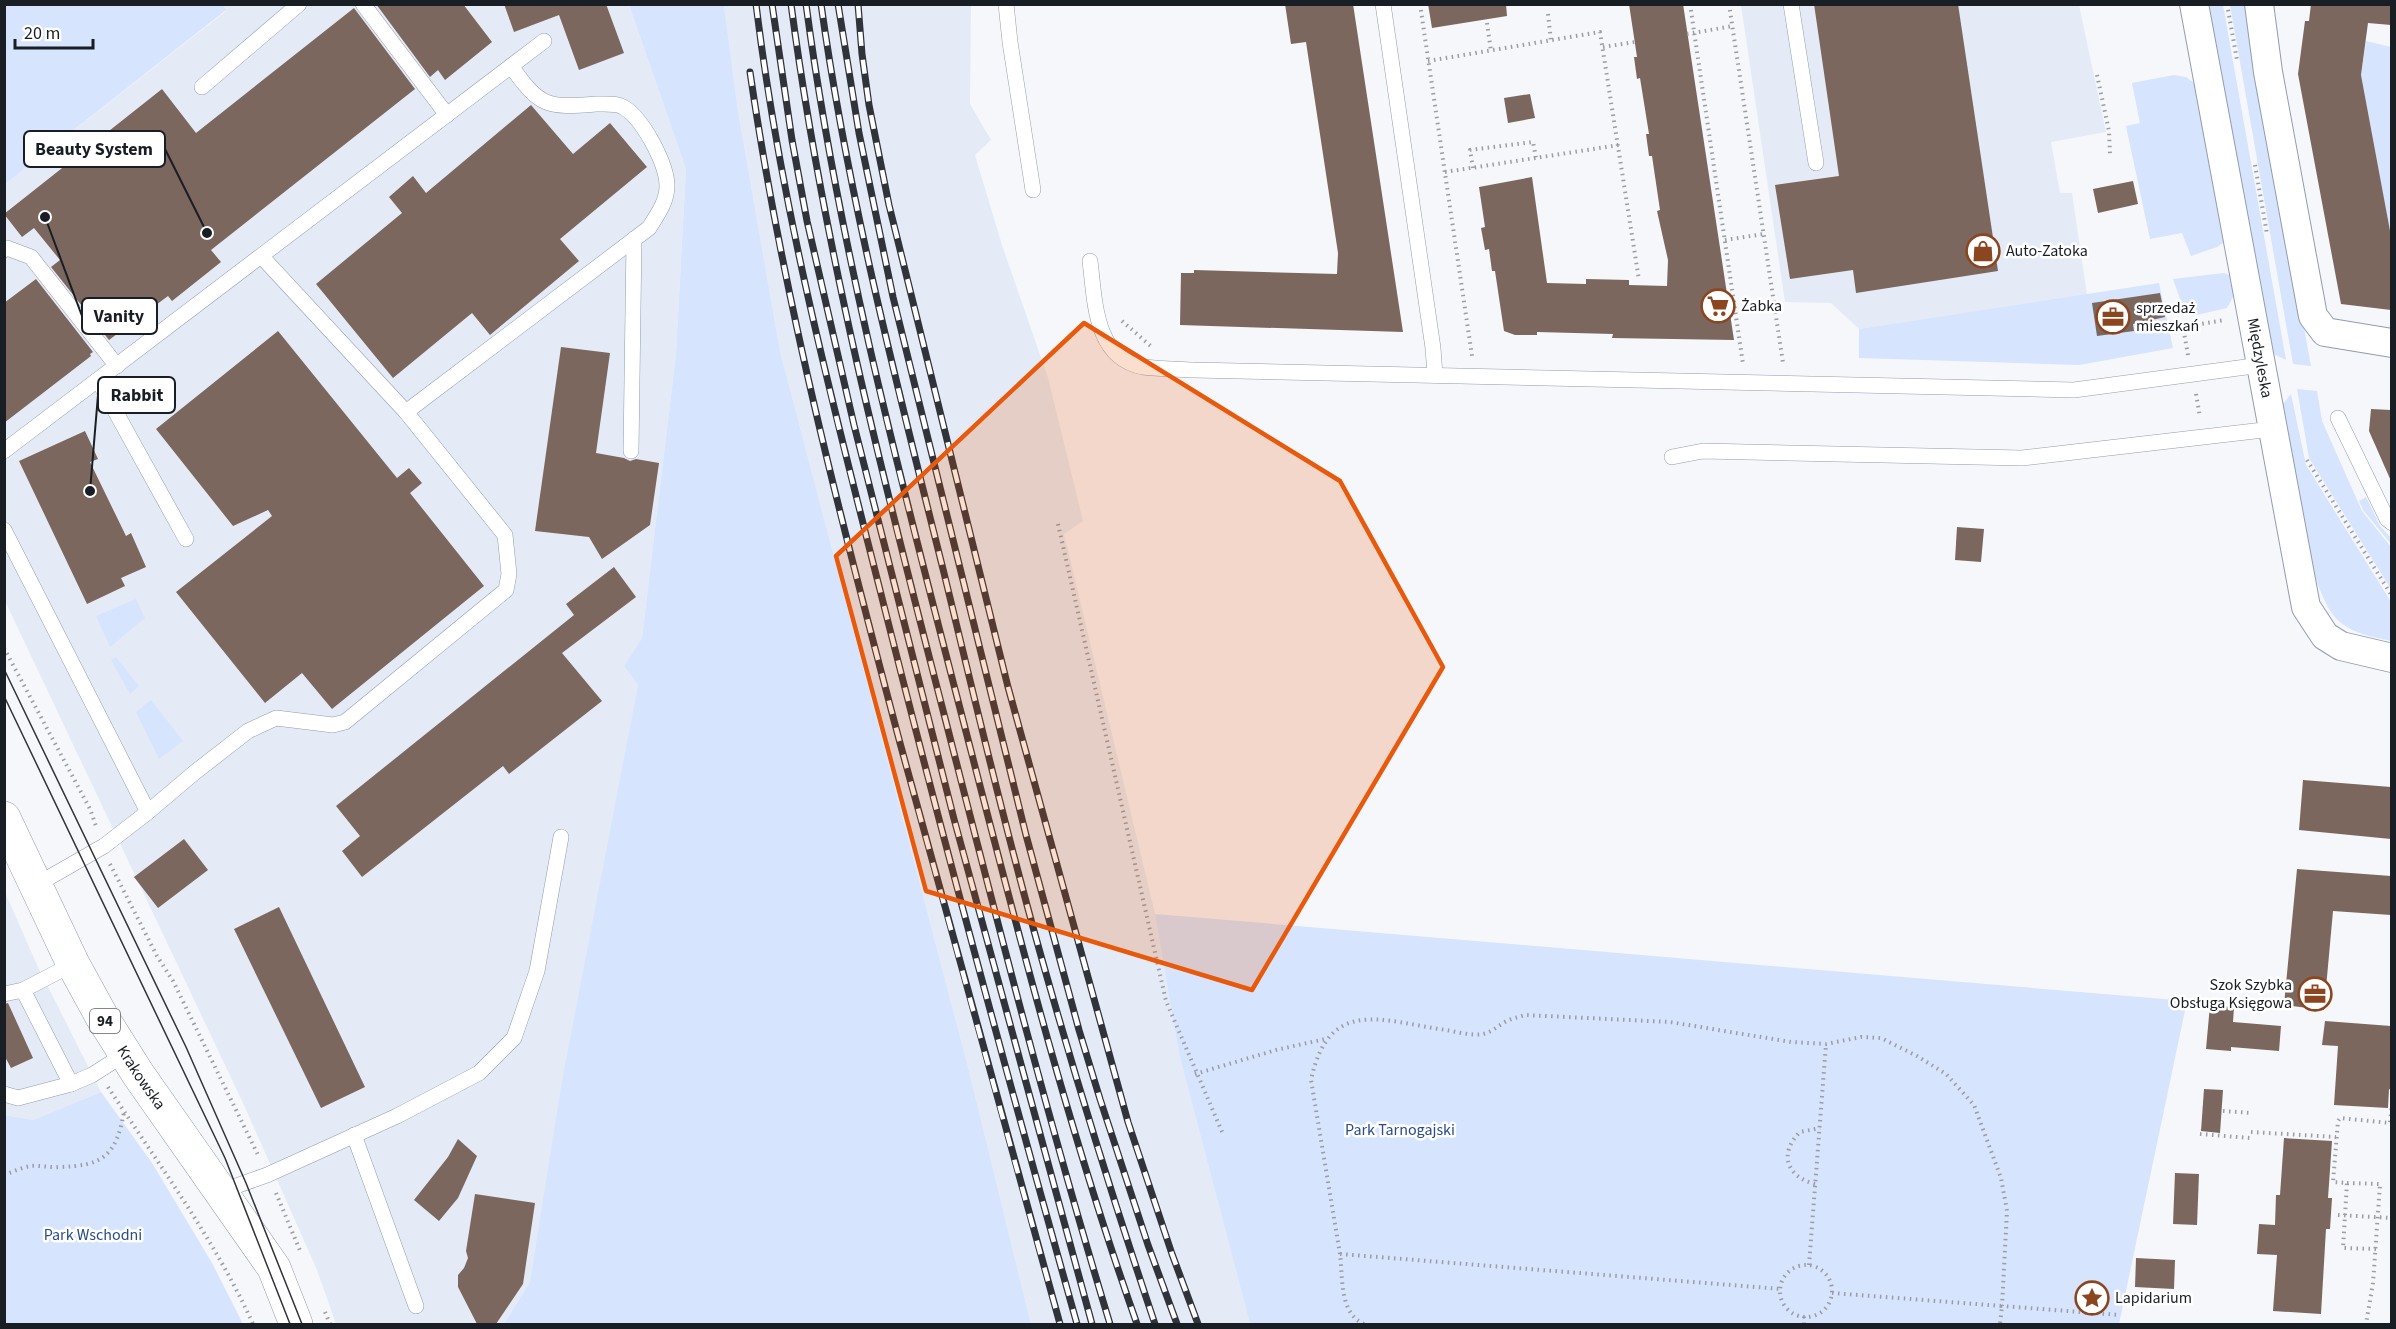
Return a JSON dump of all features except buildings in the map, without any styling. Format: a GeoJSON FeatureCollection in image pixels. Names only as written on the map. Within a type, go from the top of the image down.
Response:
{"type":"FeatureCollection","features":[{"type":"Feature","properties":{"kind":"main road","name":"Krakowska"},"geometry":{"type":"LineString","coordinates":[[8,832],[73,964],[102,1017],[219,1192],[274,1268],[296,1324]]}},
{"type":"Feature","properties":{"kind":"street","name":"Międzyleska"},"geometry":{"type":"LineString","coordinates":[[2194,4],[2306,607],[2325,636],[2341,645],[2391,658]]}},
{"type":"Feature","properties":{"kind":"street"},"geometry":{"type":"LineString","coordinates":[[2259,4],[2268,72],[2313,316],[2325,332],[2391,343]]}},
{"type":"Feature","properties":{"kind":"lane"},"geometry":{"type":"LineString","coordinates":[[202,87],[299,4]]}},
{"type":"Feature","properties":{"kind":"lane"},"geometry":{"type":"LineString","coordinates":[[363,4],[447,115]]}},
{"type":"Feature","properties":{"kind":"lane"},"geometry":{"type":"LineString","coordinates":[[1006,4],[1033,190]]}},
{"type":"Feature","properties":{"kind":"lane"},"geometry":{"type":"LineString","coordinates":[[1383,4],[1434,354],[1435,375]]}},
{"type":"Feature","properties":{"kind":"lane"},"geometry":{"type":"LineString","coordinates":[[1791,4],[1816,164]]}},
{"type":"Feature","properties":{"kind":"lane"},"geometry":{"type":"LineString","coordinates":[[4,451],[544,41]]}},
{"type":"Feature","properties":{"kind":"lane"},"geometry":{"type":"LineString","coordinates":[[406,412],[649,228],[662,207],[667,186],[662,162],[638,118],[622,105],[563,106],[544,103],[529,91],[511,66]]}},
{"type":"Feature","properties":{"kind":"lane"},"geometry":{"type":"LineString","coordinates":[[631,451],[634,239]]}},
{"type":"Feature","properties":{"kind":"lane"},"geometry":{"type":"LineString","coordinates":[[4,250],[7,248],[31,257],[117,366]]}},
{"type":"Feature","properties":{"kind":"lane"},"geometry":{"type":"LineString","coordinates":[[36,885],[104,846],[194,772],[248,732],[276,718],[333,725],[345,722],[506,590],[508,574],[505,536],[406,412],[261,257]]}},
{"type":"Feature","properties":{"kind":"lane"},"geometry":{"type":"LineString","coordinates":[[1090,261],[1098,317],[1105,341],[1125,360],[1142,366],[1194,370],[2074,390],[2261,365]]}},
{"type":"Feature","properties":{"kind":"lane"},"geometry":{"type":"LineString","coordinates":[[98,380],[186,539]]}},
{"type":"Feature","properties":{"kind":"lane"},"geometry":{"type":"LineString","coordinates":[[2338,418],[2391,523]]}},
{"type":"Feature","properties":{"kind":"lane"},"geometry":{"type":"LineString","coordinates":[[1672,457],[1703,451],[2022,458],[2272,429]]}},
{"type":"Feature","properties":{"kind":"lane"},"geometry":{"type":"LineString","coordinates":[[4,530],[148,812]]}},
{"type":"Feature","properties":{"kind":"lane"},"geometry":{"type":"LineString","coordinates":[[219,1192],[242,1185],[397,1116],[479,1073],[514,1038],[537,971],[561,837]]}},
{"type":"Feature","properties":{"kind":"lane"},"geometry":{"type":"LineString","coordinates":[[4,994],[23,990],[73,964]]}},
{"type":"Feature","properties":{"kind":"lane"},"geometry":{"type":"LineString","coordinates":[[23,990],[71,1084]]}},
{"type":"Feature","properties":{"kind":"lane"},"geometry":{"type":"LineString","coordinates":[[4,1094],[18,1098],[71,1084],[92,1075],[125,1054]]}},
{"type":"Feature","properties":{"kind":"lane"},"geometry":{"type":"LineString","coordinates":[[354,1135],[416,1306]]}},
{"type":"Feature","properties":{"kind":"path"},"geometry":{"type":"LineString","coordinates":[[1420,4],[1472,356]]}},
{"type":"Feature","properties":{"kind":"path"},"geometry":{"type":"LineString","coordinates":[[1690,4],[1745,383]]}},
{"type":"Feature","properties":{"kind":"path"},"geometry":{"type":"LineString","coordinates":[[1729,4],[1786,384]]}},
{"type":"Feature","properties":{"kind":"path"},"geometry":{"type":"LineString","coordinates":[[1548,14],[1551,41]]}},
{"type":"Feature","properties":{"kind":"path"},"geometry":{"type":"LineString","coordinates":[[1487,23],[1491,51]]}},
{"type":"Feature","properties":{"kind":"path"},"geometry":{"type":"LineString","coordinates":[[1687,34],[1733,26]]}},
{"type":"Feature","properties":{"kind":"path"},"geometry":{"type":"LineString","coordinates":[[1428,61],[1600,32],[1639,280]]}},
{"type":"Feature","properties":{"kind":"path"},"geometry":{"type":"LineString","coordinates":[[1603,47],[1635,42]]}},
{"type":"Feature","properties":{"kind":"path"},"geometry":{"type":"LineString","coordinates":[[2097,75],[2109,131],[2110,154]]}},
{"type":"Feature","properties":{"kind":"path"},"geometry":{"type":"LineString","coordinates":[[1473,168],[1470,150],[1533,142],[1536,158]]}},
{"type":"Feature","properties":{"kind":"path"},"geometry":{"type":"LineString","coordinates":[[1445,172],[1618,145]]}},
{"type":"Feature","properties":{"kind":"path"},"geometry":{"type":"LineString","coordinates":[[1725,240],[1764,234]]}},
{"type":"Feature","properties":{"kind":"path"},"geometry":{"type":"LineString","coordinates":[[1113,314],[1153,348],[1162,348]]}},
{"type":"Feature","properties":{"kind":"path"},"geometry":{"type":"LineString","coordinates":[[2183,327],[2253,316]]}},
{"type":"Feature","properties":{"kind":"path"},"geometry":{"type":"LineString","coordinates":[[1434,354],[1484,356]]}},
{"type":"Feature","properties":{"kind":"path"},"geometry":{"type":"LineString","coordinates":[[1732,360],[1754,360]]}},
{"type":"Feature","properties":{"kind":"path"},"geometry":{"type":"LineString","coordinates":[[1774,361],[1783,361]]}},
{"type":"Feature","properties":{"kind":"path"},"geometry":{"type":"LineString","coordinates":[[1058,524],[1166,1000],[1195,1074],[1223,1134]]}},
{"type":"Feature","properties":{"kind":"path"},"geometry":{"type":"LineString","coordinates":[[4,648],[90,809],[115,875],[157,956],[173,981],[267,1174]]}},
{"type":"Feature","properties":{"kind":"path"},"geometry":{"type":"LineString","coordinates":[[1364,1324],[1357,1321],[1348,1311],[1311,1087],[1313,1069],[1326,1039],[1336,1028],[1348,1021],[1369,1019],[1467,1034],[1483,1034],[1509,1019],[1525,1015],[1670,1022],[1791,1041],[1826,1044],[1861,1037],[1881,1038],[1946,1074],[1974,1105],[2001,1178],[2007,1211],[2000,1324]]}},
{"type":"Feature","properties":{"kind":"path"},"geometry":{"type":"LineString","coordinates":[[1195,1074],[1276,1050],[1326,1039]]}},
{"type":"Feature","properties":{"kind":"path"},"geometry":{"type":"LineString","coordinates":[[1809,1265],[1826,1044]]}},
{"type":"Feature","properties":{"kind":"path"},"geometry":{"type":"LineString","coordinates":[[2366,1324],[2373,1283],[2380,1184],[2333,1182],[2336,1137],[2340,1118],[2390,1123],[2391,1104]]}},
{"type":"Feature","properties":{"kind":"path"},"geometry":{"type":"LineString","coordinates":[[2223,1111],[2252,1113]]}},
{"type":"Feature","properties":{"kind":"path"},"geometry":{"type":"LineString","coordinates":[[4,1175],[30,1166],[58,1168],[95,1162],[108,1154],[115,1145],[120,1134],[124,1112],[197,1222],[236,1287],[253,1324]]}},
{"type":"Feature","properties":{"kind":"path"},"geometry":{"type":"LineString","coordinates":[[1815,1184],[1794,1175],[1787,1160],[1788,1149],[1800,1132],[1820,1128]]}},
{"type":"Feature","properties":{"kind":"path"},"geometry":{"type":"LineString","coordinates":[[2251,1132],[2336,1137]]}},
{"type":"Feature","properties":{"kind":"path"},"geometry":{"type":"LineString","coordinates":[[2200,1134],[2250,1138]]}},
{"type":"Feature","properties":{"kind":"path"},"geometry":{"type":"LineString","coordinates":[[2347,1183],[2343,1248],[2376,1250]]}},
{"type":"Feature","properties":{"kind":"path"},"geometry":{"type":"LineString","coordinates":[[2338,1215],[2391,1218]]}},
{"type":"Feature","properties":{"kind":"path"},"geometry":{"type":"LineString","coordinates":[[1340,1254],[1780,1289]]}},
{"type":"Feature","properties":{"kind":"path"},"geometry":{"type":"LineString","coordinates":[[1809,1265],[1827,1274],[1832,1293],[1829,1304],[1821,1312],[1804,1316],[1788,1310],[1782,1300],[1780,1289],[1783,1279],[1790,1271],[1799,1266],[1809,1265]]}},
{"type":"Feature","properties":{"kind":"path"},"geometry":{"type":"LineString","coordinates":[[1832,1293],[2120,1315]]}},
{"type":"Feature","properties":{"kind":"path"},"geometry":{"type":"LineString","coordinates":[[1804,1316],[1804,1324]]}},
{"type":"Feature","properties":{"kind":"highlighted area"},"geometry":{"type":"Polygon","coordinates":[[[1084,323],[1340,481],[1443,667],[1252,990],[926,891],[836,556],[1084,323]]]}},
{"type":"Feature","properties":{"kind":"shaded area"},"geometry":{"type":"Polygon","coordinates":[[[222,5],[629,5],[686,169],[676,354],[642,638],[624,666],[638,685],[530,1282],[504,1324],[336,1324],[317,1270],[243,1103],[5,601],[5,184],[226,11],[222,5]]]}},
{"type":"Feature","properties":{"kind":"shaded area"},"geometry":{"type":"Polygon","coordinates":[[[724,5],[971,5],[970,104],[991,140],[975,155],[1002,245],[1048,378],[1083,521],[1064,534],[1155,914],[1179,1054],[1250,1324],[1031,1324],[967,1063],[780,351],[738,111],[724,5]]]}},
{"type":"Feature","properties":{"kind":"shaded area"},"geometry":{"type":"Polygon","coordinates":[[[1741,5],[2079,5],[2106,132],[2051,142],[2060,193],[2072,193],[2087,295],[1859,329],[1831,303],[1785,302],[1741,5]]]}},
{"type":"Feature","properties":{"kind":"shaded area"},"geometry":{"type":"Polygon","coordinates":[[[4,890],[37,965],[101,1092],[33,1120],[5,1115],[4,890]]]}},
{"type":"Feature","properties":{"kind":"green space"},"geometry":{"type":"Polygon","coordinates":[[[5,4],[222,4],[226,10],[5,184],[5,4]]]}},
{"type":"Feature","properties":{"kind":"green space"},"geometry":{"type":"Polygon","coordinates":[[[629,5],[724,5],[738,111],[780,351],[967,1063],[1031,1324],[504,1324],[530,1282],[562,1081],[638,685],[624,666],[642,638],[676,354],[686,169],[629,5]]]}},
{"type":"Feature","properties":{"kind":"green space"},"geometry":{"type":"Polygon","coordinates":[[[2208,5],[2223,5],[2286,360],[2274,354],[2269,347],[2208,5]]]}},
{"type":"Feature","properties":{"kind":"green space"},"geometry":{"type":"Polygon","coordinates":[[[2230,5],[2245,5],[2311,366],[2293,364],[2230,5]]]}},
{"type":"Feature","properties":{"kind":"green space"},"geometry":{"type":"Polygon","coordinates":[[[2366,41],[2391,47],[2391,236],[2361,75],[2366,41]]]}},
{"type":"Feature","properties":{"kind":"green space"},"geometry":{"type":"Polygon","coordinates":[[[2174,75],[2186,77],[2198,86],[2226,241],[2217,247],[2191,256],[2182,233],[2150,239],[2126,126],[2140,123],[2132,83],[2174,75]]]}},
{"type":"Feature","properties":{"kind":"green space"},"geometry":{"type":"Polygon","coordinates":[[[2224,273],[2232,276],[2234,295],[2227,308],[2192,316],[2184,310],[2173,279],[2224,273]]]}},
{"type":"Feature","properties":{"kind":"green space"},"geometry":{"type":"Polygon","coordinates":[[[2159,283],[2173,348],[2079,365],[1859,358],[1859,329],[2159,283]]]}},
{"type":"Feature","properties":{"kind":"green space"},"geometry":{"type":"Polygon","coordinates":[[[2297,389],[2317,391],[2322,421],[2362,511],[2391,547],[2391,589],[2309,458],[2297,389]]]}},
{"type":"Feature","properties":{"kind":"green space"},"geometry":{"type":"Polygon","coordinates":[[[2291,394],[2306,465],[2391,602],[2391,641],[2358,632],[2340,622],[2328,607],[2318,583],[2294,487],[2282,405],[2291,394]]]}},
{"type":"Feature","properties":{"kind":"green space"},"geometry":{"type":"Polygon","coordinates":[[[2366,497],[2380,526],[2391,538],[2391,544],[2363,510],[2359,501],[2366,497]]]}},
{"type":"Feature","properties":{"kind":"green space"},"geometry":{"type":"Polygon","coordinates":[[[136,599],[145,618],[110,647],[96,616],[136,599]]]}},
{"type":"Feature","properties":{"kind":"green space"},"geometry":{"type":"Polygon","coordinates":[[[116,657],[139,686],[130,694],[111,660],[116,657]]]}},
{"type":"Feature","properties":{"kind":"green space"},"geometry":{"type":"Polygon","coordinates":[[[151,700],[183,741],[159,759],[136,712],[151,700]]]}},
{"type":"Feature","properties":{"kind":"green space","name":"Park Tarnogajski"},"geometry":{"type":"Polygon","coordinates":[[[1155,914],[2187,1001],[2119,1324],[1250,1324],[1179,1054],[1155,914]]]}},
{"type":"Feature","properties":{"kind":"green space","name":"Park Wschodni"},"geometry":{"type":"Polygon","coordinates":[[[101,1092],[152,1163],[212,1263],[243,1324],[5,1324],[5,1115],[33,1120],[101,1092]]]}},
{"type":"Feature","properties":{"kind":"tram line"},"geometry":{"type":"LineString","coordinates":[[4,669],[186,1047],[246,1183],[302,1324]]}},
{"type":"Feature","properties":{"kind":"tram line"},"geometry":{"type":"LineString","coordinates":[[4,696],[225,1158],[290,1324]]}},
{"type":"Feature","properties":{"kind":"railway"},"geometry":{"type":"LineString","coordinates":[[756,4],[778,151],[808,297],[842,442],[1000,1048],[1077,1324]]}},
{"type":"Feature","properties":{"kind":"railway"},"geometry":{"type":"LineString","coordinates":[[772,4],[792,140],[807,221],[854,425],[954,819],[1092,1324]]}},
{"type":"Feature","properties":{"kind":"railway"},"geometry":{"type":"LineString","coordinates":[[791,4],[820,185],[878,453],[1024,1022],[1110,1324]]}},
{"type":"Feature","properties":{"kind":"railway"},"geometry":{"type":"LineString","coordinates":[[806,4],[834,178],[870,351],[912,522],[997,852],[1062,1090],[1137,1324]]}},
{"type":"Feature","properties":{"kind":"railway"},"geometry":{"type":"LineString","coordinates":[[821,4],[859,219],[995,783],[1063,1033],[1155,1324]]}},
{"type":"Feature","properties":{"kind":"railway"},"geometry":{"type":"LineString","coordinates":[[838,4],[859,133],[893,297],[1026,835],[1100,1099],[1148,1245],[1177,1324]]}},
{"type":"Feature","properties":{"kind":"railway"},"geometry":{"type":"LineString","coordinates":[[858,4],[869,105],[889,205],[1008,687],[1128,1122],[1198,1324]]}},
{"type":"Feature","properties":{"kind":"railway"},"geometry":{"type":"LineString","coordinates":[[750,72],[796,326],[835,493],[900,743],[1060,1324]]}},
{"type":"Feature","properties":{"kind":"place","name":"Vanity"},"geometry":{"type":"Point","coordinates":[45,217]}},
{"type":"Feature","properties":{"kind":"place","name":"Beauty System"},"geometry":{"type":"Point","coordinates":[207,233]}},
{"type":"Feature","properties":{"kind":"place","name":"Auto-Zatoka"},"geometry":{"type":"Point","coordinates":[1983,251]}},
{"type":"Feature","properties":{"kind":"place","name":"Żabka"},"geometry":{"type":"Point","coordinates":[1718,306]}},
{"type":"Feature","properties":{"kind":"place","name":"sprzedaż mieszkań"},"geometry":{"type":"Point","coordinates":[2113,317]}},
{"type":"Feature","properties":{"kind":"place","name":"Rabbit"},"geometry":{"type":"Point","coordinates":[90,491]}},
{"type":"Feature","properties":{"kind":"place","name":"Szok Szybka Obsługa Księgowa"},"geometry":{"type":"Point","coordinates":[2315,994]}},
{"type":"Feature","properties":{"kind":"place","name":"Lapidarium"},"geometry":{"type":"Point","coordinates":[2092,1298]}}]}
